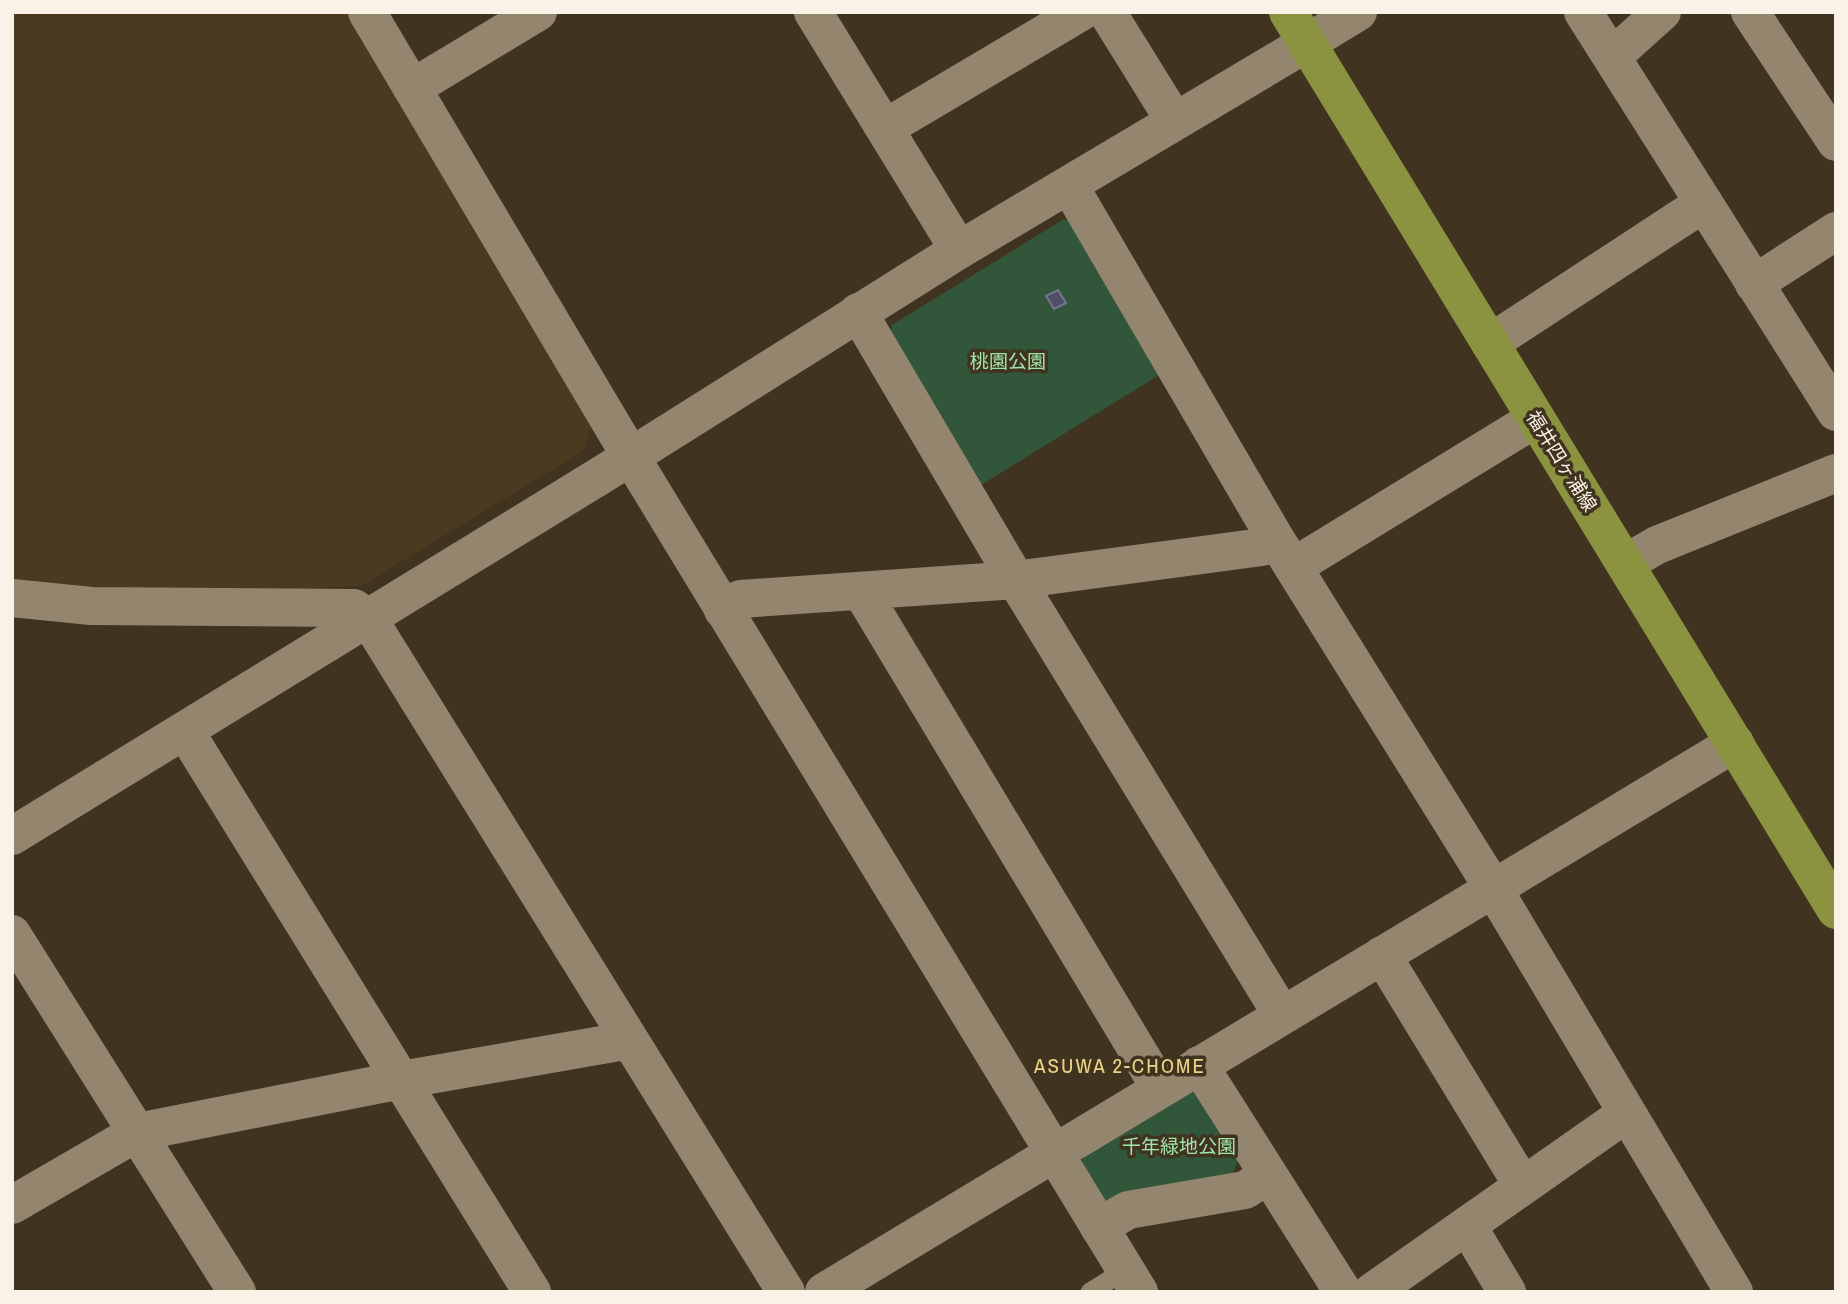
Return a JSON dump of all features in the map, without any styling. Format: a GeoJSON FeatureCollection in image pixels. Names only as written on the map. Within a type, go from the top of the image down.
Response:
{"type":"FeatureCollection","features":[{"type":"Feature","properties":{"kind":"main road","name":"福井四ヶ浦線"},"geometry":{"type":"LineString","coordinates":[[1297,28],[1836,910]]}},
{"type":"Feature","properties":{"kind":"street"},"geometry":{"type":"LineString","coordinates":[[367,12],[723,610],[1132,1281]]}},
{"type":"Feature","properties":{"kind":"street"},"geometry":{"type":"LineString","coordinates":[[412,88],[538,12]]}},
{"type":"Feature","properties":{"kind":"street"},"geometry":{"type":"LineString","coordinates":[[813,12],[960,250]]}},
{"type":"Feature","properties":{"kind":"street"},"geometry":{"type":"LineString","coordinates":[[885,128],[1081,12]]}},
{"type":"Feature","properties":{"kind":"street"},"geometry":{"type":"LineString","coordinates":[[1107,12],[1174,120]]}},
{"type":"Feature","properties":{"kind":"street"},"geometry":{"type":"LineString","coordinates":[[12,836],[631,457],[858,312],[1174,120],[1297,28],[1358,12]]}},
{"type":"Feature","properties":{"kind":"street"},"geometry":{"type":"LineString","coordinates":[[1583,12],[1836,412]]}},
{"type":"Feature","properties":{"kind":"street"},"geometry":{"type":"LineString","coordinates":[[1612,57],[1662,12]]}},
{"type":"Feature","properties":{"kind":"street"},"geometry":{"type":"LineString","coordinates":[[1750,12],[1836,142]]}},
{"type":"Feature","properties":{"kind":"street"},"geometry":{"type":"LineString","coordinates":[[1069,185],[1284,552],[1493,888],[1734,1292]]}},
{"type":"Feature","properties":{"kind":"street"},"geometry":{"type":"LineString","coordinates":[[1490,343],[1704,202]]}},
{"type":"Feature","properties":{"kind":"street"},"geometry":{"type":"LineString","coordinates":[[1754,284],[1836,231]]}},
{"type":"Feature","properties":{"kind":"street"},"geometry":{"type":"LineString","coordinates":[[858,312],[1016,580],[1282,1015]]}},
{"type":"Feature","properties":{"kind":"street"},"geometry":{"type":"LineString","coordinates":[[723,610],[740,600],[1016,580],[1262,547],[1284,552],[1535,419]]}},
{"type":"Feature","properties":{"kind":"street"},"geometry":{"type":"LineString","coordinates":[[1626,563],[1657,545],[1836,473]]}},
{"type":"Feature","properties":{"kind":"street"},"geometry":{"type":"LineString","coordinates":[[865,591],[866,599],[1160,1088]]}},
{"type":"Feature","properties":{"kind":"street"},"geometry":{"type":"LineString","coordinates":[[12,598],[91,606],[354,608],[368,618],[786,1292]]}},
{"type":"Feature","properties":{"kind":"street"},"geometry":{"type":"LineString","coordinates":[[185,730],[532,1292]]}},
{"type":"Feature","properties":{"kind":"street"},"geometry":{"type":"LineString","coordinates":[[824,1292],[1735,743]]}},
{"type":"Feature","properties":{"kind":"street"},"geometry":{"type":"LineString","coordinates":[[12,934],[237,1292]]}},
{"type":"Feature","properties":{"kind":"street"},"geometry":{"type":"LineString","coordinates":[[1382,955],[1523,1186]]}},
{"type":"Feature","properties":{"kind":"street"},"geometry":{"type":"LineString","coordinates":[[12,1205],[138,1132],[401,1080],[619,1042],[628,1038]]}},
{"type":"Feature","properties":{"kind":"street"},"geometry":{"type":"LineString","coordinates":[[1199,1065],[1267,1177],[1343,1292]]}},
{"type":"Feature","properties":{"kind":"street"},"geometry":{"type":"LineString","coordinates":[[1372,1292],[1627,1113]]}},
{"type":"Feature","properties":{"kind":"street"},"geometry":{"type":"LineString","coordinates":[[1099,1227],[1128,1210],[1245,1190],[1267,1177]]}},
{"type":"Feature","properties":{"kind":"street"},"geometry":{"type":"LineString","coordinates":[[1467,1225],[1507,1292]]}},
{"type":"Feature","properties":{"kind":"lane"},"geometry":{"type":"LineString","coordinates":[[1090,1292],[1132,1281]]}},
{"type":"Feature","properties":{"kind":"shaded area"},"geometry":{"type":"Polygon","coordinates":[[[12,12],[349,12],[593,420],[583,451],[363,585],[304,590],[12,586],[12,12]]]}},
{"type":"Feature","properties":{"kind":"green space","name":"桃園公園"},"geometry":{"type":"Polygon","coordinates":[[[1064,219],[1075,223],[1167,370],[973,490],[888,345],[892,325],[1064,219]]]}},
{"type":"Feature","properties":{"kind":"green space","name":"千年緑地公園"},"geometry":{"type":"Polygon","coordinates":[[[1194,1077],[1241,1153],[1227,1189],[1107,1209],[1079,1167],[1090,1144],[1194,1077]]]}},
{"type":"Feature","properties":{"kind":"building"},"geometry":{"type":"Polygon","coordinates":[[[1058,290],[1066,303],[1054,309],[1046,296],[1058,290]]]}},
{"type":"Feature","properties":{"kind":"district","name":"ASUWA 2-CHOME"},"geometry":{"type":"Point","coordinates":[1120,1065]}}]}
